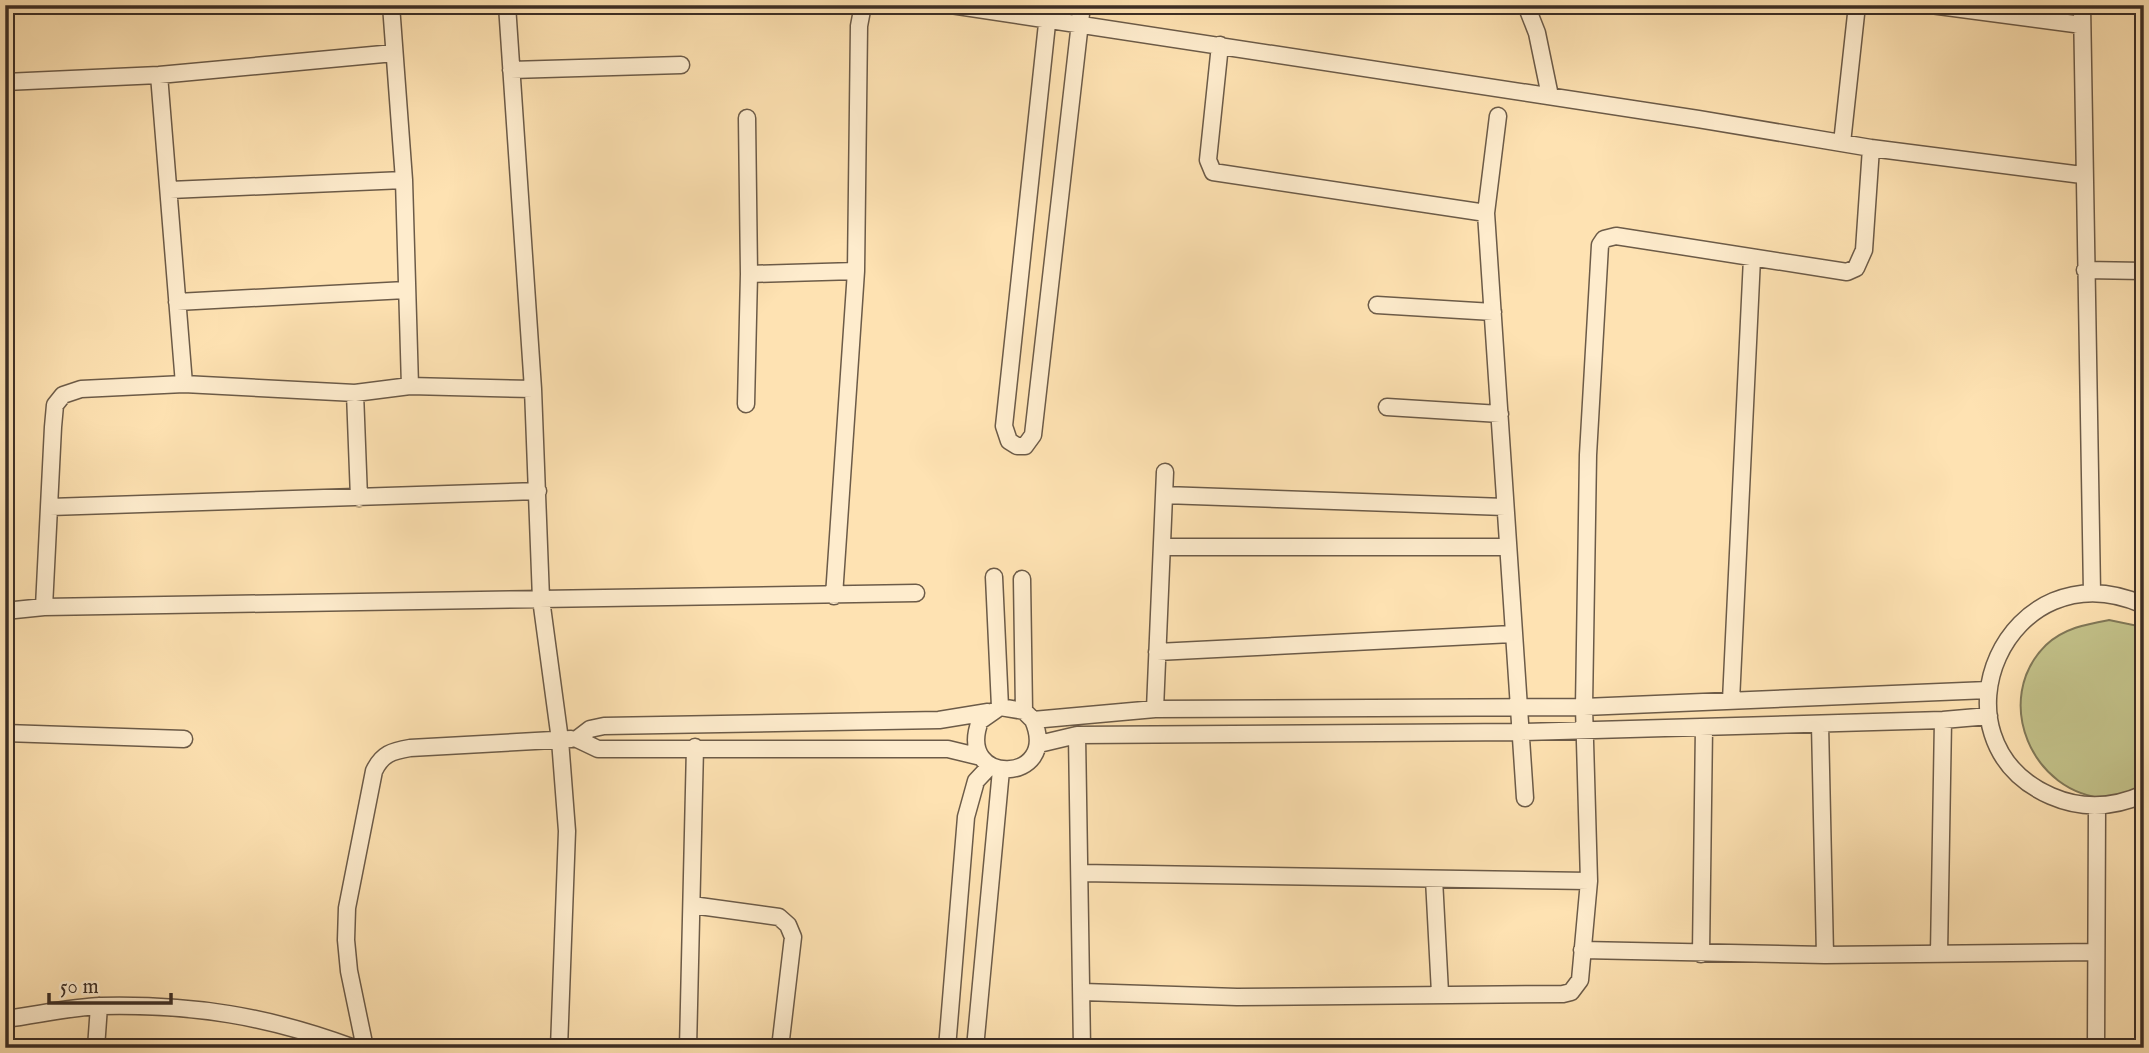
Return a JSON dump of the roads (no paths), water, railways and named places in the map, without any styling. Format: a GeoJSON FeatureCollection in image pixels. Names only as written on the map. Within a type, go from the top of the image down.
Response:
{"type":"FeatureCollection","features":[{"type":"Feature","properties":{"kind":"street"},"geometry":{"type":"LineString","coordinates":[[391,5],[404,180],[410,386]]}},
{"type":"Feature","properties":{"kind":"street"},"geometry":{"type":"LineString","coordinates":[[507,5],[533,389],[541,599],[568,739],[559,1048]]}},
{"type":"Feature","properties":{"kind":"street"},"geometry":{"type":"LineString","coordinates":[[834,596],[856,271],[859,26],[863,5]]}},
{"type":"Feature","properties":{"kind":"street"},"geometry":{"type":"LineString","coordinates":[[951,5],[1871,148],[2082,175]]}},
{"type":"Feature","properties":{"kind":"street"},"geometry":{"type":"LineString","coordinates":[[1049,5],[1004,426],[1009,441],[1017,446],[1025,446],[1033,435],[1082,26],[1082,5]]}},
{"type":"Feature","properties":{"kind":"street"},"geometry":{"type":"LineString","coordinates":[[1526,5],[1537,33],[1550,96]]}},
{"type":"Feature","properties":{"kind":"street"},"geometry":{"type":"LineString","coordinates":[[1842,143],[1857,5]]}},
{"type":"Feature","properties":{"kind":"street"},"geometry":{"type":"LineString","coordinates":[[1931,5],[2081,25]]}},
{"type":"Feature","properties":{"kind":"street"},"geometry":{"type":"LineString","coordinates":[[2081,5],[2082,175],[2092,592]]}},
{"type":"Feature","properties":{"kind":"street"},"geometry":{"type":"LineString","coordinates":[[1220,45],[1208,160],[1213,172],[1486,213]]}},
{"type":"Feature","properties":{"kind":"street"},"geometry":{"type":"LineString","coordinates":[[5,82],[159,75],[394,53]]}},
{"type":"Feature","properties":{"kind":"street"},"geometry":{"type":"LineString","coordinates":[[512,70],[681,65]]}},
{"type":"Feature","properties":{"kind":"street"},"geometry":{"type":"LineString","coordinates":[[159,75],[184,384]]}},
{"type":"Feature","properties":{"kind":"street"},"geometry":{"type":"LineString","coordinates":[[1498,116],[1486,213],[1525,798]]}},
{"type":"Feature","properties":{"kind":"street"},"geometry":{"type":"LineString","coordinates":[[746,404],[749,274],[747,118]]}},
{"type":"Feature","properties":{"kind":"street"},"geometry":{"type":"LineString","coordinates":[[1083,992],[1237,997],[1571,992],[1580,980],[1589,881],[1584,707],[1588,455],[1600,245],[1604,239],[1616,236],[1839,271],[1856,268],[1864,250],[1871,148]]}},
{"type":"Feature","properties":{"kind":"street"},"geometry":{"type":"LineString","coordinates":[[170,190],[404,180]]}},
{"type":"Feature","properties":{"kind":"street"},"geometry":{"type":"LineString","coordinates":[[1731,701],[1752,258]]}},
{"type":"Feature","properties":{"kind":"street"},"geometry":{"type":"LineString","coordinates":[[2085,270],[2144,271]]}},
{"type":"Feature","properties":{"kind":"street"},"geometry":{"type":"LineString","coordinates":[[749,274],[856,271]]}},
{"type":"Feature","properties":{"kind":"street"},"geometry":{"type":"LineString","coordinates":[[177,302],[406,290]]}},
{"type":"Feature","properties":{"kind":"street"},"geometry":{"type":"LineString","coordinates":[[1377,305],[1493,312]]}},
{"type":"Feature","properties":{"kind":"street"},"geometry":{"type":"LineString","coordinates":[[44,607],[55,405],[63,395],[80,389],[184,384],[355,393],[410,386],[533,389]]}},
{"type":"Feature","properties":{"kind":"street"},"geometry":{"type":"LineString","coordinates":[[355,393],[359,498]]}},
{"type":"Feature","properties":{"kind":"street"},"geometry":{"type":"LineString","coordinates":[[1387,407],[1500,414]]}},
{"type":"Feature","properties":{"kind":"street"},"geometry":{"type":"LineString","coordinates":[[1155,709],[1165,472]]}},
{"type":"Feature","properties":{"kind":"street"},"geometry":{"type":"LineString","coordinates":[[50,507],[538,491]]}},
{"type":"Feature","properties":{"kind":"street"},"geometry":{"type":"LineString","coordinates":[[1164,495],[1505,507]]}},
{"type":"Feature","properties":{"kind":"street"},"geometry":{"type":"LineString","coordinates":[[1162,547],[1507,547]]}},
{"type":"Feature","properties":{"kind":"street"},"geometry":{"type":"LineString","coordinates":[[975,1048],[990,764],[975,745],[975,733],[980,721],[994,709],[994,577]]}},
{"type":"Feature","properties":{"kind":"street"},"geometry":{"type":"LineString","coordinates":[[568,739],[598,749],[948,749],[1014,770],[1026,765],[1034,756],[1038,744],[1038,731],[1029,716],[1022,579]]}},
{"type":"Feature","properties":{"kind":"street"},"geometry":{"type":"LineString","coordinates":[[2144,605],[2123,596],[2092,592],[2056,599],[2025,618],[2002,646],[1988,690],[1989,716],[1998,745],[2015,771],[2031,784],[2067,803],[2097,807],[2125,803],[2144,794]]}},
{"type":"Feature","properties":{"kind":"street"},"geometry":{"type":"LineString","coordinates":[[5,611],[44,607],[916,593]]}},
{"type":"Feature","properties":{"kind":"street"},"geometry":{"type":"LineString","coordinates":[[1157,652],[1512,634]]}},
{"type":"Feature","properties":{"kind":"street"},"geometry":{"type":"LineString","coordinates":[[365,1048],[349,971],[347,908],[374,771],[380,758],[392,751],[568,739],[604,726],[939,720],[994,709],[1029,716],[1155,709],[1584,707],[1988,690]]}},
{"type":"Feature","properties":{"kind":"street"},"geometry":{"type":"LineString","coordinates":[[1038,744],[1077,734],[1521,732],[1943,720],[1989,716]]}},
{"type":"Feature","properties":{"kind":"street"},"geometry":{"type":"LineString","coordinates":[[1939,954],[1943,720]]}},
{"type":"Feature","properties":{"kind":"street"},"geometry":{"type":"LineString","coordinates":[[1819,724],[1825,955]]}},
{"type":"Feature","properties":{"kind":"street"},"geometry":{"type":"LineString","coordinates":[[1701,954],[1704,727]]}},
{"type":"Feature","properties":{"kind":"street"},"geometry":{"type":"LineString","coordinates":[[5,733],[184,739]]}},
{"type":"Feature","properties":{"kind":"street"},"geometry":{"type":"LineString","coordinates":[[1077,734],[1082,1048]]}},
{"type":"Feature","properties":{"kind":"street"},"geometry":{"type":"LineString","coordinates":[[688,1048],[695,747]]}},
{"type":"Feature","properties":{"kind":"street"},"geometry":{"type":"LineString","coordinates":[[947,1048],[966,817],[976,781],[990,764]]}},
{"type":"Feature","properties":{"kind":"street"},"geometry":{"type":"LineString","coordinates":[[2096,1048],[2097,807]]}},
{"type":"Feature","properties":{"kind":"street"},"geometry":{"type":"LineString","coordinates":[[1080,873],[1589,881]]}},
{"type":"Feature","properties":{"kind":"street"},"geometry":{"type":"LineString","coordinates":[[1434,879],[1440,993]]}},
{"type":"Feature","properties":{"kind":"street"},"geometry":{"type":"LineString","coordinates":[[692,905],[779,917],[788,925],[793,937],[780,1048]]}},
{"type":"Feature","properties":{"kind":"street"},"geometry":{"type":"LineString","coordinates":[[1582,950],[1825,955],[2095,952]]}},
{"type":"Feature","properties":{"kind":"street"},"geometry":{"type":"LineString","coordinates":[[5,1019],[99,1006],[217,1010],[354,1048]]}},
{"type":"Feature","properties":{"kind":"street"},"geometry":{"type":"LineString","coordinates":[[96,1048],[99,1006]]}}]}
